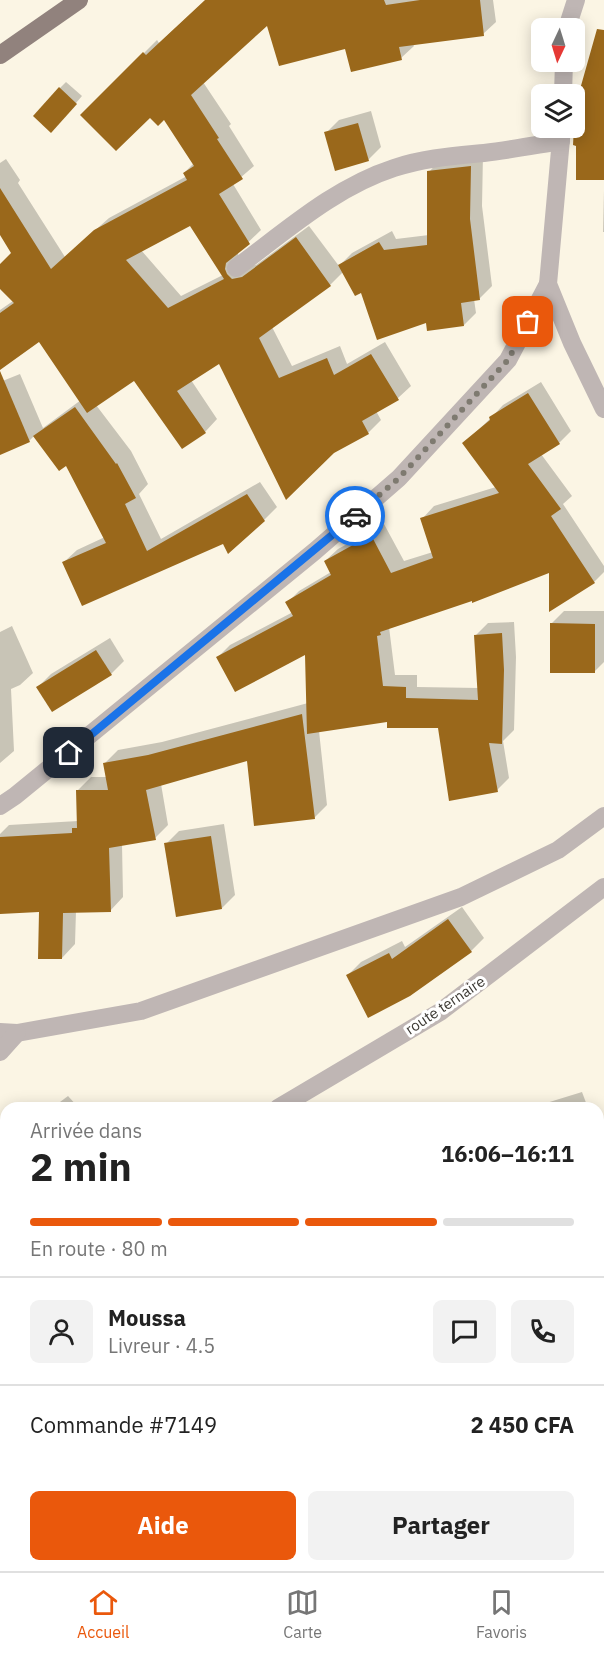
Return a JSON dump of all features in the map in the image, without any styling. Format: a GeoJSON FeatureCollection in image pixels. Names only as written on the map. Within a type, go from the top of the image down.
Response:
{"type":"FeatureCollection","features":[{"type":"Feature","properties":{"kind":"main road"},"geometry":{"type":"LineString","coordinates":[[0,55],[79,0]]}},
{"type":"Feature","properties":{"kind":"street"},"geometry":{"type":"LineString","coordinates":[[570,18],[576,0]]}},
{"type":"Feature","properties":{"kind":"street"},"geometry":{"type":"LineString","coordinates":[[236,268],[323,204],[360,182],[393,168],[429,158],[486,153],[545,138]]}},
{"type":"Feature","properties":{"kind":"street"},"geometry":{"type":"LineString","coordinates":[[0,806],[177,666],[399,478],[508,360],[548,284],[561,138]]}},
{"type":"Feature","properties":{"kind":"street"},"geometry":{"type":"LineString","coordinates":[[548,284],[572,343],[604,408]]}},
{"type":"Feature","properties":{"kind":"street"},"geometry":{"type":"LineString","coordinates":[[0,1052],[8,1032],[141,1011],[461,897],[558,849],[604,816]]}},
{"type":"Feature","properties":{"kind":"street","name":"route ternaire"},"geometry":{"type":"LineString","coordinates":[[288,1102],[440,1012],[604,888]]}},
{"type":"Feature","properties":{"kind":"building"},"geometry":{"type":"Polygon","coordinates":[[[205,0],[384,0],[386,5],[420,0],[480,0],[484,36],[399,47],[402,60],[351,72],[345,49],[279,66],[267,26],[191,95],[243,179],[219,194],[250,244],[226,263],[227,274],[232,279],[242,277],[296,237],[331,286],[259,338],[279,378],[327,358],[334,375],[371,354],[399,400],[362,421],[369,434],[334,453],[286,500],[219,364],[177,391],[206,433],[182,449],[134,381],[87,413],[39,342],[0,370],[0,313],[14,303],[0,289],[0,264],[11,253],[0,235],[0,188],[51,269],[94,230],[187,180],[183,173],[194,166],[164,120],[158,126],[150,118],[116,151],[80,115],[143,52],[146,55],[205,0]],[[190,226],[126,260],[168,308],[224,279],[190,226]]]}},
{"type":"Feature","properties":{"kind":"building"},"geometry":{"type":"Polygon","coordinates":[[[597,29],[604,30],[604,180],[576,180],[576,146],[573,145],[573,138],[585,138],[585,84],[581,84],[597,29]]]}},
{"type":"Feature","properties":{"kind":"building"},"geometry":{"type":"Polygon","coordinates":[[[59,87],[77,104],[51,133],[33,116],[59,87]]]}},
{"type":"Feature","properties":{"kind":"building"},"geometry":{"type":"Polygon","coordinates":[[[358,123],[369,161],[335,171],[324,132],[358,123]]]}},
{"type":"Feature","properties":{"kind":"building"},"geometry":{"type":"Polygon","coordinates":[[[471,166],[470,219],[480,300],[461,303],[464,326],[427,331],[426,323],[377,340],[361,293],[355,296],[338,265],[379,242],[384,250],[427,245],[427,171],[471,166]]]}},
{"type":"Feature","properties":{"kind":"building"},"geometry":{"type":"Polygon","coordinates":[[[0,371],[30,442],[0,455],[0,371]]]}},
{"type":"Feature","properties":{"kind":"building"},"geometry":{"type":"Polygon","coordinates":[[[528,393],[560,444],[528,464],[561,509],[551,516],[595,583],[549,612],[549,573],[472,603],[472,601],[380,632],[381,635],[377,636],[383,686],[406,687],[406,698],[478,700],[474,635],[502,633],[504,670],[502,744],[489,743],[498,792],[449,801],[438,728],[387,728],[387,722],[307,734],[305,655],[235,692],[216,657],[293,616],[285,602],[331,575],[324,561],[371,535],[391,573],[433,558],[420,518],[499,493],[462,443],[490,420],[489,417],[528,393]]]}},
{"type":"Feature","properties":{"kind":"building"},"geometry":{"type":"Polygon","coordinates":[[[75,407],[117,463],[136,498],[125,504],[147,551],[247,494],[265,521],[228,554],[223,544],[82,606],[62,562],[106,543],[66,466],[59,471],[33,436],[75,407]]]}},
{"type":"Feature","properties":{"kind":"building"},"geometry":{"type":"Polygon","coordinates":[[[550,623],[595,624],[595,673],[550,673],[550,623]]]}},
{"type":"Feature","properties":{"kind":"building"},"geometry":{"type":"Polygon","coordinates":[[[96,650],[112,675],[52,712],[36,687],[96,650]]]}},
{"type":"Feature","properties":{"kind":"building"},"geometry":{"type":"Polygon","coordinates":[[[302,714],[315,819],[254,826],[247,761],[146,790],[156,840],[109,848],[111,912],[63,913],[62,959],[38,959],[39,912],[0,914],[0,837],[72,833],[72,828],[77,828],[76,790],[108,790],[103,763],[148,755],[302,714]]]}},
{"type":"Feature","properties":{"kind":"building"},"geometry":{"type":"Polygon","coordinates":[[[211,836],[222,909],[176,917],[164,843],[211,836]]]}},
{"type":"Feature","properties":{"kind":"building"},"geometry":{"type":"Polygon","coordinates":[[[448,919],[472,952],[410,996],[368,1018],[346,975],[389,953],[392,959],[448,919]]]}},
{"type":"Feature","properties":{"kind":"way so far"},"geometry":{"type":"LineString","coordinates":[[355,516],[399,478],[508,360],[528,322]]}},
{"type":"Feature","properties":{"kind":"route"},"geometry":{"type":"LineString","coordinates":[[69,753],[177,666],[355,516]]}}]}
